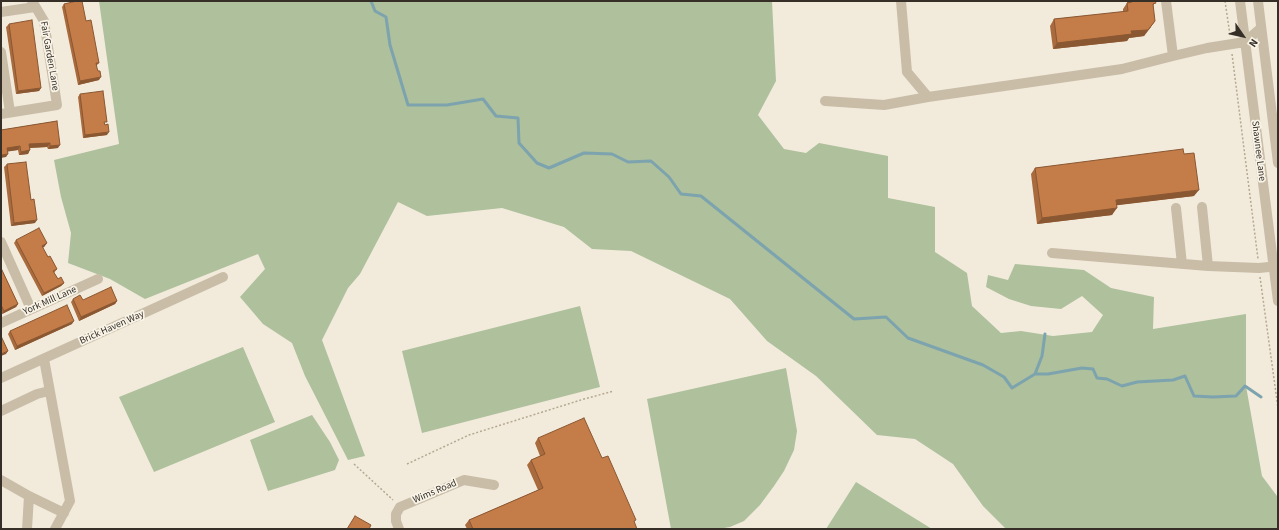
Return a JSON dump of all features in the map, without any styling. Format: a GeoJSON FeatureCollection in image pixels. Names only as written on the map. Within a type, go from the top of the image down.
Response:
{"type":"FeatureCollection","features":[{"type":"Feature","properties":{"kind":"street"},"geometry":{"type":"LineString","coordinates":[[901,1],[907,72],[928,97]]}},
{"type":"Feature","properties":{"kind":"street"},"geometry":{"type":"LineString","coordinates":[[1166,1],[1173,56]]}},
{"type":"Feature","properties":{"kind":"street","name":"Shawnee Lane"},"geometry":{"type":"LineString","coordinates":[[1240,1],[1276,266],[1278,301]]}},
{"type":"Feature","properties":{"kind":"street","name":"Shawnee Lane"},"geometry":{"type":"LineString","coordinates":[[1258,1],[1261,28],[1274,93],[1278,163]]}},
{"type":"Feature","properties":{"kind":"street"},"geometry":{"type":"LineString","coordinates":[[1,12],[34,4]]}},
{"type":"Feature","properties":{"kind":"street","name":"Fair Garden Lane"},"geometry":{"type":"LineString","coordinates":[[6,113],[58,104],[44,21],[34,4]]}},
{"type":"Feature","properties":{"kind":"street"},"geometry":{"type":"LineString","coordinates":[[825,101],[884,105],[928,97],[1122,69],[1173,56],[1245,42],[1261,28]]}},
{"type":"Feature","properties":{"kind":"street"},"geometry":{"type":"LineString","coordinates":[[1,52],[6,113]]}},
{"type":"Feature","properties":{"kind":"street"},"geometry":{"type":"LineString","coordinates":[[1202,207],[1208,266]]}},
{"type":"Feature","properties":{"kind":"street"},"geometry":{"type":"LineString","coordinates":[[1176,208],[1182,264]]}},
{"type":"Feature","properties":{"kind":"street"},"geometry":{"type":"LineString","coordinates":[[1,242],[31,309]]}},
{"type":"Feature","properties":{"kind":"street"},"geometry":{"type":"LineString","coordinates":[[1052,253],[1208,266],[1259,268],[1276,266]]}},
{"type":"Feature","properties":{"kind":"street","name":"Brick Haven Way"},"geometry":{"type":"LineString","coordinates":[[1,378],[223,278]]}},
{"type":"Feature","properties":{"kind":"street","name":"York Mill Lane"},"geometry":{"type":"LineString","coordinates":[[1,323],[98,279]]}},
{"type":"Feature","properties":{"kind":"street"},"geometry":{"type":"LineString","coordinates":[[44,359],[70,500],[55,529]]}},
{"type":"Feature","properties":{"kind":"street"},"geometry":{"type":"LineString","coordinates":[[1,410],[37,394],[49,391]]}},
{"type":"Feature","properties":{"kind":"street"},"geometry":{"type":"LineString","coordinates":[[1,480],[64,513]]}},
{"type":"Feature","properties":{"kind":"street","name":"Wims Road"},"geometry":{"type":"LineString","coordinates":[[400,507],[464,480],[494,485]]}},
{"type":"Feature","properties":{"kind":"street"},"geometry":{"type":"LineString","coordinates":[[27,529],[29,496]]}},
{"type":"Feature","properties":{"kind":"street"},"geometry":{"type":"LineString","coordinates":[[399,529],[396,521],[396,514],[400,507]]}},
{"type":"Feature","properties":{"kind":"path"},"geometry":{"type":"LineString","coordinates":[[1225,1],[1278,408]]}},
{"type":"Feature","properties":{"kind":"path"},"geometry":{"type":"LineString","coordinates":[[407,464],[469,435],[576,401],[614,392]]}},
{"type":"Feature","properties":{"kind":"path"},"geometry":{"type":"LineString","coordinates":[[354,464],[400,507]]}},
{"type":"Feature","properties":{"kind":"green space"},"geometry":{"type":"Polygon","coordinates":[[[99,1],[772,1],[776,81],[758,115],[784,149],[806,153],[819,143],[888,156],[888,198],[935,207],[935,252],[967,273],[972,306],[1001,333],[1021,331],[1053,336],[1092,332],[1103,315],[1082,296],[1061,309],[1031,306],[1009,299],[986,287],[988,275],[1008,280],[1015,264],[1084,270],[1111,288],[1154,297],[1153,329],[1246,314],[1246,386],[1262,476],[1277,496],[1278,529],[1006,529],[983,506],[953,464],[915,439],[877,435],[816,376],[767,341],[730,299],[631,251],[592,249],[564,227],[502,208],[427,216],[398,202],[360,274],[348,288],[322,340],[365,456],[348,460],[305,376],[292,343],[263,324],[240,297],[265,269],[258,254],[145,299],[110,279],[68,263],[71,233],[61,197],[54,160],[119,144],[99,1]]]}},
{"type":"Feature","properties":{"kind":"green space"},"geometry":{"type":"Polygon","coordinates":[[[580,306],[600,387],[422,433],[402,351],[580,306]]]}},
{"type":"Feature","properties":{"kind":"green space"},"geometry":{"type":"Polygon","coordinates":[[[243,347],[275,422],[154,472],[119,397],[243,347]]]}},
{"type":"Feature","properties":{"kind":"green space"},"geometry":{"type":"Polygon","coordinates":[[[786,368],[797,431],[794,450],[784,471],[774,486],[760,505],[744,521],[730,527],[718,529],[671,529],[647,399],[786,368]]]}},
{"type":"Feature","properties":{"kind":"green space"},"geometry":{"type":"Polygon","coordinates":[[[312,415],[330,442],[339,460],[335,470],[268,491],[250,440],[312,415]]]}},
{"type":"Feature","properties":{"kind":"green space"},"geometry":{"type":"Polygon","coordinates":[[[856,482],[932,529],[826,529],[856,482]]]}},
{"type":"Feature","properties":{"kind":"building"},"geometry":{"type":"Polygon","coordinates":[[[82,1],[86,21],[91,20],[99,63],[96,63],[101,77],[80,81],[64,4],[82,1]]]}},
{"type":"Feature","properties":{"kind":"building"},"geometry":{"type":"Polygon","coordinates":[[[1132,1],[1155,1],[1156,3],[1153,4],[1155,21],[1148,30],[1131,31],[1132,34],[1057,43],[1054,19],[1128,11],[1127,3],[1132,1]]]}},
{"type":"Feature","properties":{"kind":"building"},"geometry":{"type":"Polygon","coordinates":[[[32,20],[41,88],[18,91],[9,24],[32,20]]]}},
{"type":"Feature","properties":{"kind":"building"},"geometry":{"type":"Polygon","coordinates":[[[103,91],[107,122],[104,122],[105,125],[108,124],[109,132],[85,135],[80,94],[103,91]]]}},
{"type":"Feature","properties":{"kind":"building"},"geometry":{"type":"Polygon","coordinates":[[[57,121],[60,145],[50,146],[50,143],[29,144],[30,150],[21,152],[20,146],[7,148],[8,154],[1,155],[1,130],[57,121]]]}},
{"type":"Feature","properties":{"kind":"building"},"geometry":{"type":"Polygon","coordinates":[[[1183,149],[1184,154],[1194,153],[1199,190],[1116,200],[1117,208],[1042,218],[1035,168],[1183,149]]]}},
{"type":"Feature","properties":{"kind":"building"},"geometry":{"type":"Polygon","coordinates":[[[26,162],[31,200],[34,199],[37,220],[14,223],[7,164],[26,162]]]}},
{"type":"Feature","properties":{"kind":"building"},"geometry":{"type":"Polygon","coordinates":[[[39,228],[47,243],[42,246],[48,257],[50,256],[57,269],[53,271],[58,279],[61,277],[64,283],[44,293],[16,240],[39,228]]]}},
{"type":"Feature","properties":{"kind":"building"},"geometry":{"type":"Polygon","coordinates":[[[1,268],[18,304],[4,311],[1,305],[1,268]]]}},
{"type":"Feature","properties":{"kind":"building"},"geometry":{"type":"Polygon","coordinates":[[[111,287],[117,301],[81,317],[73,299],[80,295],[83,300],[111,287]]]}},
{"type":"Feature","properties":{"kind":"building"},"geometry":{"type":"Polygon","coordinates":[[[67,305],[74,321],[17,346],[10,331],[67,305]]]}},
{"type":"Feature","properties":{"kind":"building"},"geometry":{"type":"Polygon","coordinates":[[[1,336],[8,351],[1,354],[1,336]]]}},
{"type":"Feature","properties":{"kind":"building"},"geometry":{"type":"Polygon","coordinates":[[[584,418],[602,458],[608,456],[636,520],[634,521],[637,529],[473,529],[469,520],[543,488],[531,460],[545,454],[538,438],[584,418]]]}},
{"type":"Feature","properties":{"kind":"building"},"geometry":{"type":"Polygon","coordinates":[[[355,516],[371,525],[369,529],[347,529],[355,516]]]}},
{"type":"Feature","properties":{"kind":"waterway"},"geometry":{"type":"LineString","coordinates":[[371,1],[375,11],[386,17],[390,45],[408,105],[447,105],[483,99],[496,116],[518,118],[519,143],[537,163],[549,168],[584,153],[612,154],[628,162],[651,161],[669,177],[681,194],[701,196],[854,319],[886,317],[908,338],[983,365],[1004,377],[1012,388],[1035,374],[1048,374],[1082,368],[1093,369],[1097,378],[1107,379],[1122,386],[1137,382],[1173,380],[1185,376],[1194,396],[1236,396],[1245,386],[1261,397]]}},
{"type":"Feature","properties":{"kind":"waterway"},"geometry":{"type":"LineString","coordinates":[[1035,374],[1042,356],[1045,334]]}}]}
